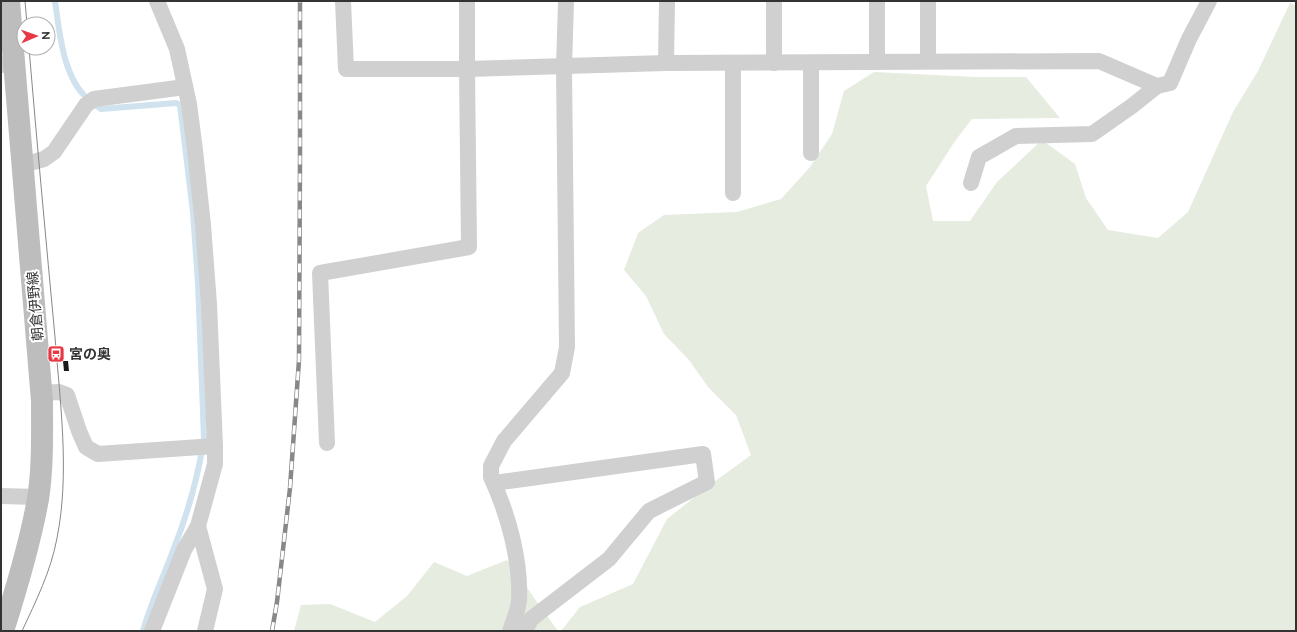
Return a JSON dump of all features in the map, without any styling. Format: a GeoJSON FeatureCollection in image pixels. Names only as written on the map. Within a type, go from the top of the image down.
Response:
{"type":"FeatureCollection","features":[{"type":"Feature","properties":{"kind":"main road","name":"朝倉伊野線"},"geometry":{"type":"LineString","coordinates":[[3,631],[28,548],[38,497],[41,456],[42,393],[23,165],[8,64],[10,1]]}},
{"type":"Feature","properties":{"kind":"street"},"geometry":{"type":"LineString","coordinates":[[152,631],[184,550],[198,526],[215,464],[209,304],[195,150],[189,104],[177,49],[157,1]]}},
{"type":"Feature","properties":{"kind":"street"},"geometry":{"type":"LineString","coordinates":[[343,1],[346,69],[467,69],[666,63],[733,64],[928,61],[1099,61],[1157,86]]}},
{"type":"Feature","properties":{"kind":"street"},"geometry":{"type":"LineString","coordinates":[[327,443],[320,273],[469,247],[467,1]]}},
{"type":"Feature","properties":{"kind":"street"},"geometry":{"type":"LineString","coordinates":[[510,631],[519,603],[517,559],[513,537],[491,476],[491,466],[504,441],[562,372],[566,353],[564,67],[566,1]]}},
{"type":"Feature","properties":{"kind":"street"},"geometry":{"type":"LineString","coordinates":[[666,63],[667,1]]}},
{"type":"Feature","properties":{"kind":"street"},"geometry":{"type":"LineString","coordinates":[[774,1],[774,63]]}},
{"type":"Feature","properties":{"kind":"street"},"geometry":{"type":"LineString","coordinates":[[877,1],[877,62]]}},
{"type":"Feature","properties":{"kind":"street"},"geometry":{"type":"LineString","coordinates":[[928,1],[928,61]]}},
{"type":"Feature","properties":{"kind":"street"},"geometry":{"type":"LineString","coordinates":[[971,183],[979,157],[1016,136],[1092,134],[1132,106],[1157,86],[1170,83],[1189,39],[1209,1]]}},
{"type":"Feature","properties":{"kind":"street"},"geometry":{"type":"LineString","coordinates":[[811,63],[811,153]]}},
{"type":"Feature","properties":{"kind":"street"},"geometry":{"type":"LineString","coordinates":[[733,64],[733,192]]}},
{"type":"Feature","properties":{"kind":"street"},"geometry":{"type":"LineString","coordinates":[[23,165],[49,156],[54,152],[86,105],[94,99],[185,87]]}},
{"type":"Feature","properties":{"kind":"street"},"geometry":{"type":"LineString","coordinates":[[42,393],[59,392],[67,395],[86,447],[98,454],[215,446]]}},
{"type":"Feature","properties":{"kind":"street"},"geometry":{"type":"LineString","coordinates":[[494,483],[703,454],[706,482],[649,511],[609,559],[531,619],[525,631]]}},
{"type":"Feature","properties":{"kind":"street"},"geometry":{"type":"LineString","coordinates":[[1,496],[38,497]]}},
{"type":"Feature","properties":{"kind":"street"},"geometry":{"type":"LineString","coordinates":[[198,526],[214,589],[205,631]]}},
{"type":"Feature","properties":{"kind":"shaded area"},"geometry":{"type":"Polygon","coordinates":[[[1290,3],[1296,6],[1296,631],[561,631],[580,607],[633,584],[667,519],[751,455],[736,415],[708,387],[689,360],[664,334],[646,296],[624,270],[638,233],[664,215],[737,212],[781,199],[810,167],[832,134],[844,91],[874,72],[974,77],[1026,77],[1060,118],[972,119],[955,141],[926,186],[933,221],[970,221],[997,182],[1042,140],[1075,164],[1086,198],[1108,230],[1158,238],[1188,212],[1233,112],[1258,71],[1290,3]]]}},
{"type":"Feature","properties":{"kind":"shaded area"},"geometry":{"type":"Polygon","coordinates":[[[507,560],[558,631],[294,631],[301,605],[330,604],[375,622],[407,596],[434,562],[467,576],[507,560]]]}},
{"type":"Feature","properties":{"kind":"building"},"geometry":{"type":"Polygon","coordinates":[[[63,361],[68,361],[69,371],[64,371],[63,361]]]}},
{"type":"Feature","properties":{"kind":"waterway"},"geometry":{"type":"LineString","coordinates":[[55,1],[60,38],[67,64],[71,76],[84,95]]}},
{"type":"Feature","properties":{"kind":"waterway"},"geometry":{"type":"LineString","coordinates":[[97,106],[101,109],[176,103],[180,105],[193,212],[198,283],[204,439],[196,481],[188,508],[143,631]]}},
{"type":"Feature","properties":{"kind":"tram line"},"geometry":{"type":"LineString","coordinates":[[25,1],[26,16]]}},
{"type":"Feature","properties":{"kind":"tram line"},"geometry":{"type":"LineString","coordinates":[[22,631],[33,608],[51,562],[57,538],[63,488],[63,438],[30,56]]}},
{"type":"Feature","properties":{"kind":"railway"},"geometry":{"type":"LineString","coordinates":[[272,631],[277,602],[290,488],[299,360],[300,1]]}},
{"type":"Feature","properties":{"kind":"place","name":"宮の奥"},"geometry":{"type":"Point","coordinates":[56,354]}}]}
